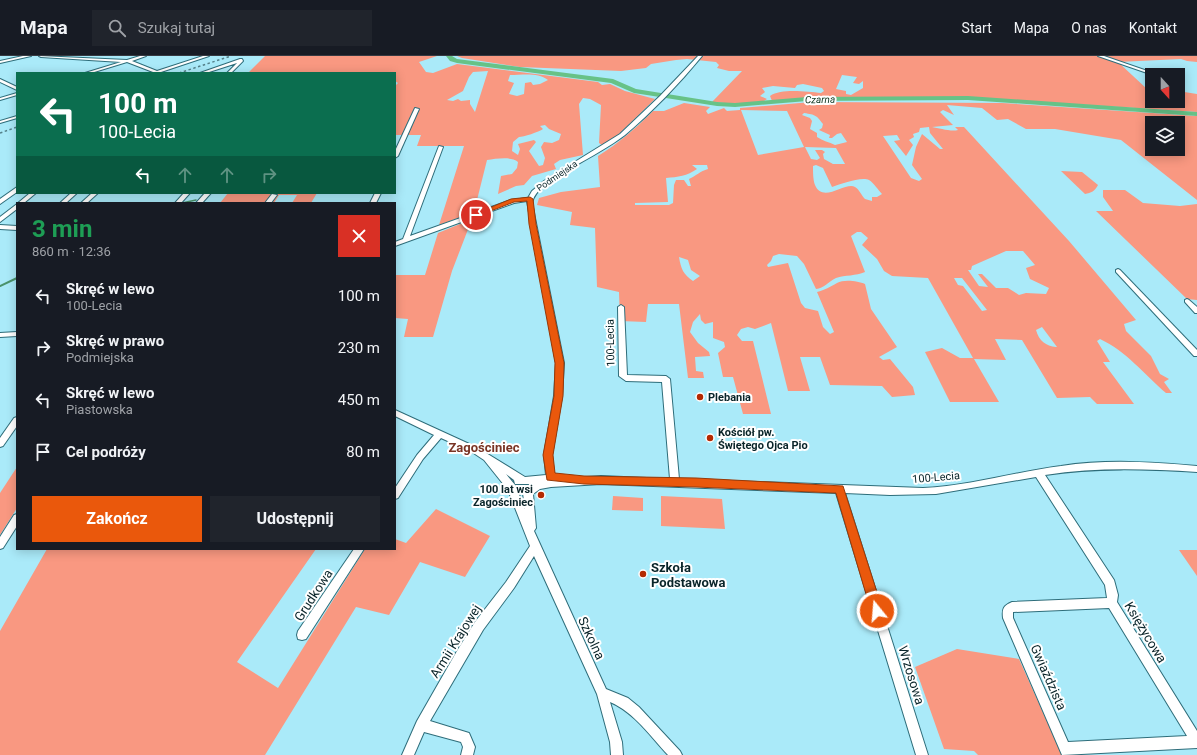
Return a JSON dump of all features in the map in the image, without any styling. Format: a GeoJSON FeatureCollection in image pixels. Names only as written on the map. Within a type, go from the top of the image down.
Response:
{"type":"FeatureCollection","features":[{"type":"Feature","properties":{"kind":"street"},"geometry":{"type":"LineString","coordinates":[[0,62],[29,56]]}},
{"type":"Feature","properties":{"kind":"street"},"geometry":{"type":"LineString","coordinates":[[41,56],[128,61],[156,72],[206,56]]}},
{"type":"Feature","properties":{"kind":"street"},"geometry":{"type":"LineString","coordinates":[[90,72],[144,56]]}},
{"type":"Feature","properties":{"kind":"street","name":"Podmiejska"},"geometry":{"type":"LineString","coordinates":[[551,480],[548,455],[558,396],[560,363],[534,231],[530,199],[534,192],[546,182],[622,135],[664,95],[700,56]]}},
{"type":"Feature","properties":{"kind":"street"},"geometry":{"type":"LineString","coordinates":[[1100,56],[1145,71]]}},
{"type":"Feature","properties":{"kind":"street"},"geometry":{"type":"LineString","coordinates":[[205,72],[241,60],[241,62],[230,72]]}},
{"type":"Feature","properties":{"kind":"street"},"geometry":{"type":"LineString","coordinates":[[213,72],[218,68]]}},
{"type":"Feature","properties":{"kind":"street"},"geometry":{"type":"LineString","coordinates":[[0,80],[16,88]]}},
{"type":"Feature","properties":{"kind":"street"},"geometry":{"type":"LineString","coordinates":[[0,99],[16,94]]}},
{"type":"Feature","properties":{"kind":"street"},"geometry":{"type":"LineString","coordinates":[[396,154],[417,109]]}},
{"type":"Feature","properties":{"kind":"street"},"geometry":{"type":"LineString","coordinates":[[0,122],[16,117]]}},
{"type":"Feature","properties":{"kind":"street"},"geometry":{"type":"LineString","coordinates":[[406,240],[441,147]]}},
{"type":"Feature","properties":{"kind":"street"},"geometry":{"type":"LineString","coordinates":[[0,202],[16,190]]}},
{"type":"Feature","properties":{"kind":"street"},"geometry":{"type":"LineString","coordinates":[[22,202],[32,194]]}},
{"type":"Feature","properties":{"kind":"street"},"geometry":{"type":"LineString","coordinates":[[64,202],[73,194]]}},
{"type":"Feature","properties":{"kind":"street"},"geometry":{"type":"LineString","coordinates":[[85,202],[94,194]]}},
{"type":"Feature","properties":{"kind":"street"},"geometry":{"type":"LineString","coordinates":[[179,202],[186,194]]}},
{"type":"Feature","properties":{"kind":"street"},"geometry":{"type":"LineString","coordinates":[[200,202],[207,194]]}},
{"type":"Feature","properties":{"kind":"street"},"geometry":{"type":"LineString","coordinates":[[269,202],[274,195]]}},
{"type":"Feature","properties":{"kind":"street"},"geometry":{"type":"LineString","coordinates":[[396,244],[513,201],[530,199]]}},
{"type":"Feature","properties":{"kind":"street"},"geometry":{"type":"LineString","coordinates":[[0,220],[16,207]]}},
{"type":"Feature","properties":{"kind":"street"},"geometry":{"type":"LineString","coordinates":[[0,227],[16,228]]}},
{"type":"Feature","properties":{"kind":"street"},"geometry":{"type":"LineString","coordinates":[[1118,271],[1197,354]]}},
{"type":"Feature","properties":{"kind":"street"},"geometry":{"type":"LineString","coordinates":[[1187,301],[1197,311]]}},
{"type":"Feature","properties":{"kind":"street","name":"100-Lecia"},"geometry":{"type":"LineString","coordinates":[[621,307],[623,376],[626,378],[666,379],[676,482]]}},
{"type":"Feature","properties":{"kind":"street"},"geometry":{"type":"LineString","coordinates":[[0,335],[16,334]]}},
{"type":"Feature","properties":{"kind":"street"},"geometry":{"type":"LineString","coordinates":[[396,413],[475,450],[527,486]]}},
{"type":"Feature","properties":{"kind":"street"},"geometry":{"type":"LineString","coordinates":[[0,444],[16,421]]}},
{"type":"Feature","properties":{"kind":"street"},"geometry":{"type":"LineString","coordinates":[[396,493],[420,457],[439,434]]}},
{"type":"Feature","properties":{"kind":"street"},"geometry":{"type":"LineString","coordinates":[[488,459],[513,491],[522,495],[527,486]]}},
{"type":"Feature","properties":{"kind":"street","name":"100-Lecia"},"geometry":{"type":"LineString","coordinates":[[527,486],[538,486],[551,480],[584,480],[676,482],[890,491],[941,490],[1097,466],[1197,469]]}},
{"type":"Feature","properties":{"kind":"street","name":"Księżycowa"},"geometry":{"type":"LineString","coordinates":[[1039,474],[1110,583],[1114,595],[1112,603],[1197,742]]}},
{"type":"Feature","properties":{"kind":"street"},"geometry":{"type":"LineString","coordinates":[[513,491],[514,484],[527,486]]}},
{"type":"Feature","properties":{"kind":"street","name":"Szkolna"},"geometry":{"type":"LineString","coordinates":[[527,486],[532,535]]}},
{"type":"Feature","properties":{"kind":"street","name":"Wrzosowa"},"geometry":{"type":"LineString","coordinates":[[840,489],[922,755]]}},
{"type":"Feature","properties":{"kind":"street","name":"Szkolna"},"geometry":{"type":"LineString","coordinates":[[513,491],[536,548],[602,693],[616,742],[617,755]]}},
{"type":"Feature","properties":{"kind":"street"},"geometry":{"type":"LineString","coordinates":[[0,545],[16,520]]}},
{"type":"Feature","properties":{"kind":"street","name":"Armii Krajowej"},"geometry":{"type":"LineString","coordinates":[[408,755],[421,725],[479,626],[536,548]]}},
{"type":"Feature","properties":{"kind":"street","name":"Grudkowa"},"geometry":{"type":"LineString","coordinates":[[302,635],[358,550]]}},
{"type":"Feature","properties":{"kind":"street","name":"Gwiaździsta"},"geometry":{"type":"LineString","coordinates":[[1066,751],[1008,618],[1007,610],[1012,607],[1112,603]]}},
{"type":"Feature","properties":{"kind":"street"},"geometry":{"type":"LineString","coordinates":[[602,693],[624,702],[635,711],[676,755]]}},
{"type":"Feature","properties":{"kind":"street"},"geometry":{"type":"LineString","coordinates":[[421,725],[465,737],[468,747],[468,755]]}},
{"type":"Feature","properties":{"kind":"street"},"geometry":{"type":"LineString","coordinates":[[1066,751],[1197,742]]}},
{"type":"Feature","properties":{"kind":"shaded area"},"geometry":{"type":"Polygon","coordinates":[[[265,56],[437,56],[419,62],[426,72],[433,73],[457,64],[598,82],[602,85],[610,84],[625,91],[655,99],[619,134],[603,146],[599,143],[601,105],[590,99],[583,98],[579,104],[583,155],[560,160],[554,164],[556,169],[532,176],[524,185],[516,186],[498,194],[501,176],[512,174],[517,168],[518,162],[507,158],[487,160],[474,212],[439,225],[464,146],[417,146],[421,135],[396,135],[396,85],[398,83],[396,82],[396,72],[249,72],[265,56]],[[488,71],[473,72],[469,77],[463,91],[447,100],[470,100],[470,104],[475,112],[488,71]],[[525,74],[510,75],[508,81],[514,83],[509,94],[517,96],[524,94],[525,83],[531,82],[533,85],[540,84],[548,80],[544,77],[525,74]],[[545,125],[540,126],[543,129],[538,132],[519,137],[513,142],[512,151],[518,155],[520,149],[518,144],[534,140],[536,142],[529,151],[539,166],[543,165],[545,158],[541,147],[544,142],[552,143],[559,140],[561,134],[549,129],[545,125]]]}},
{"type":"Feature","properties":{"kind":"shaded area"},"geometry":{"type":"Polygon","coordinates":[[[457,56],[1197,56],[1197,62],[1181,59],[1118,62],[1145,87],[1145,108],[1185,108],[1185,92],[1197,94],[1197,112],[967,97],[809,98],[772,101],[770,96],[781,92],[795,91],[821,93],[824,91],[822,88],[803,84],[797,85],[795,88],[773,86],[762,88],[765,92],[760,96],[767,99],[764,101],[737,104],[712,102],[742,71],[729,71],[717,68],[719,65],[716,62],[687,59],[676,60],[651,64],[646,68],[621,71],[520,67],[457,56]],[[842,75],[836,89],[846,91],[846,94],[851,95],[863,88],[863,81],[859,84],[853,83],[857,77],[842,75]]]}},
{"type":"Feature","properties":{"kind":"shaded area"},"geometry":{"type":"Polygon","coordinates":[[[812,102],[1002,103],[1197,116],[1197,200],[1121,140],[1055,129],[1026,129],[1008,119],[997,120],[982,108],[947,105],[954,115],[943,110],[940,112],[953,125],[932,127],[952,131],[958,130],[955,127],[964,127],[1069,241],[1136,320],[1124,324],[1126,331],[1151,356],[1160,374],[1169,379],[1164,382],[1172,393],[1166,393],[1127,356],[1100,339],[1097,341],[1110,362],[1103,362],[1134,404],[1097,404],[1090,397],[1057,398],[1022,340],[995,339],[1006,360],[974,359],[999,402],[950,402],[925,352],[942,348],[960,358],[973,358],[928,278],[892,276],[884,271],[877,259],[862,245],[868,238],[861,232],[857,232],[851,236],[865,272],[836,278],[824,286],[816,289],[804,264],[797,256],[779,254],[773,256],[767,265],[768,267],[788,263],[801,303],[805,308],[818,311],[823,327],[830,334],[834,332],[817,292],[843,281],[855,281],[865,284],[871,309],[897,347],[879,357],[883,360],[890,359],[913,387],[915,395],[892,397],[882,386],[830,385],[820,357],[800,357],[810,391],[788,391],[771,323],[755,329],[748,327],[741,329],[737,335],[742,341],[753,341],[771,414],[743,414],[733,377],[723,377],[718,353],[725,347],[724,342],[713,338],[713,322],[705,324],[701,320],[700,314],[693,322],[690,332],[698,343],[709,352],[710,356],[695,357],[696,371],[703,372],[704,378],[688,378],[679,304],[648,304],[646,322],[620,321],[619,292],[597,287],[595,228],[570,225],[572,212],[537,205],[539,198],[561,192],[600,187],[598,156],[627,135],[653,111],[664,111],[684,103],[710,107],[706,111],[708,114],[724,108],[727,111],[740,110],[740,108],[812,102]],[[741,110],[758,155],[804,147],[787,111],[741,110]],[[804,113],[802,115],[810,118],[812,121],[810,129],[817,133],[817,137],[822,140],[835,145],[847,142],[841,133],[829,138],[830,135],[819,130],[822,128],[823,124],[815,116],[804,113]],[[929,127],[920,128],[919,132],[913,134],[914,137],[909,140],[913,145],[906,156],[894,141],[900,140],[897,135],[883,136],[911,178],[919,181],[922,179],[912,165],[916,147],[922,134],[940,149],[943,149],[930,133],[929,127]],[[805,147],[811,159],[817,160],[820,158],[815,150],[822,150],[825,152],[823,154],[824,159],[833,164],[845,164],[836,148],[805,147]],[[692,165],[697,169],[686,175],[666,178],[668,202],[635,203],[635,205],[669,205],[673,203],[674,185],[676,180],[684,180],[688,186],[691,186],[689,179],[708,169],[707,165],[692,165]],[[816,165],[813,166],[813,178],[815,185],[823,192],[835,191],[851,186],[855,187],[865,199],[872,201],[872,197],[877,197],[882,194],[873,183],[866,179],[851,181],[832,187],[823,168],[816,165]],[[1006,251],[972,266],[971,270],[968,270],[979,286],[988,287],[978,274],[982,274],[996,288],[1008,288],[1019,295],[1026,293],[1046,294],[1049,288],[1030,279],[1026,268],[1035,265],[1023,251],[1006,251]],[[679,257],[683,271],[687,276],[693,281],[700,276],[691,270],[688,260],[679,257]],[[954,278],[958,285],[963,286],[982,311],[987,310],[962,278],[954,278]],[[1042,327],[1036,330],[1041,340],[1046,344],[1057,347],[1042,327]]]}},
{"type":"Feature","properties":{"kind":"shaded area"},"geometry":{"type":"Polygon","coordinates":[[[1061,171],[1082,172],[1098,185],[1096,189],[1085,194],[1061,171]]]}},
{"type":"Feature","properties":{"kind":"shaded area"},"geometry":{"type":"Polygon","coordinates":[[[1103,190],[1125,190],[1143,203],[1180,206],[1197,204],[1197,300],[1187,299],[1096,211],[1113,211],[1103,197],[1103,190]]]}},
{"type":"Feature","properties":{"kind":"shaded area"},"geometry":{"type":"Polygon","coordinates":[[[227,194],[316,194],[312,202],[293,202],[297,195],[279,195],[275,202],[221,202],[227,194]]]}},
{"type":"Feature","properties":{"kind":"shaded area"},"geometry":{"type":"Polygon","coordinates":[[[472,219],[452,271],[433,337],[404,337],[408,319],[396,318],[396,275],[425,275],[438,233],[472,219]]]}},
{"type":"Feature","properties":{"kind":"shaded area"},"geometry":{"type":"Polygon","coordinates":[[[16,469],[16,510],[0,535],[0,493],[16,469]]]}},
{"type":"Feature","properties":{"kind":"shaded area"},"geometry":{"type":"Polygon","coordinates":[[[613,496],[643,498],[643,511],[612,510],[613,496]]]}},
{"type":"Feature","properties":{"kind":"shaded area"},"geometry":{"type":"Polygon","coordinates":[[[661,496],[722,499],[725,529],[661,526],[661,496]]]}},
{"type":"Feature","properties":{"kind":"shaded area"},"geometry":{"type":"Polygon","coordinates":[[[436,509],[490,536],[465,577],[420,562],[389,615],[356,607],[265,755],[0,755],[0,631],[46,550],[315,550],[237,662],[278,688],[364,550],[396,550],[396,539],[406,543],[436,509]]]}},
{"type":"Feature","properties":{"kind":"shaded area"},"geometry":{"type":"Polygon","coordinates":[[[1179,550],[1197,550],[1197,576],[1179,550]]]}},
{"type":"Feature","properties":{"kind":"shaded area"},"geometry":{"type":"Polygon","coordinates":[[[957,649],[1019,659],[1062,755],[978,755],[974,751],[944,749],[915,667],[957,649]]]}},
{"type":"Feature","properties":{"kind":"waterway","name":"Czarna"},"geometry":{"type":"LineString","coordinates":[[449,56],[452,60],[457,61],[613,81],[634,91],[717,104],[735,105],[807,99],[968,98],[1197,114]]}},
{"type":"Feature","properties":{"kind":"waterway"},"geometry":{"type":"LineString","coordinates":[[187,202],[196,200]]}},
{"type":"Feature","properties":{"kind":"waterway"},"geometry":{"type":"LineString","coordinates":[[0,286],[16,278]]}},
{"type":"Feature","properties":{"kind":"railway"},"geometry":{"type":"LineString","coordinates":[[182,72],[231,56]]}},
{"type":"Feature","properties":{"kind":"railway"},"geometry":{"type":"LineString","coordinates":[[0,133],[16,127]]}},
{"type":"Feature","properties":{"kind":"place","name":"Plebania"},"geometry":{"type":"Point","coordinates":[700,397]}},
{"type":"Feature","properties":{"kind":"place","name":"Kościół pw. Świętego Ojca Pio"},"geometry":{"type":"Point","coordinates":[710,438]}},
{"type":"Feature","properties":{"kind":"place","name":"100 lat wsi Zagościniec"},"geometry":{"type":"Point","coordinates":[541,495]}},
{"type":"Feature","properties":{"kind":"place","name":"Szkoła Podstawowa"},"geometry":{"type":"Point","coordinates":[643,574]}},
{"type":"Feature","properties":{"kind":"district","name":"Zagościniec"},"geometry":{"type":"Point","coordinates":[484,447]}},
{"type":"Feature","properties":{"kind":"route"},"geometry":{"type":"LineString","coordinates":[[476,215],[518,199],[530,199],[529,203],[539,258],[560,363],[558,396],[548,455],[550,477],[561,476],[584,480],[696,482],[840,489],[877,611]]}}]}
